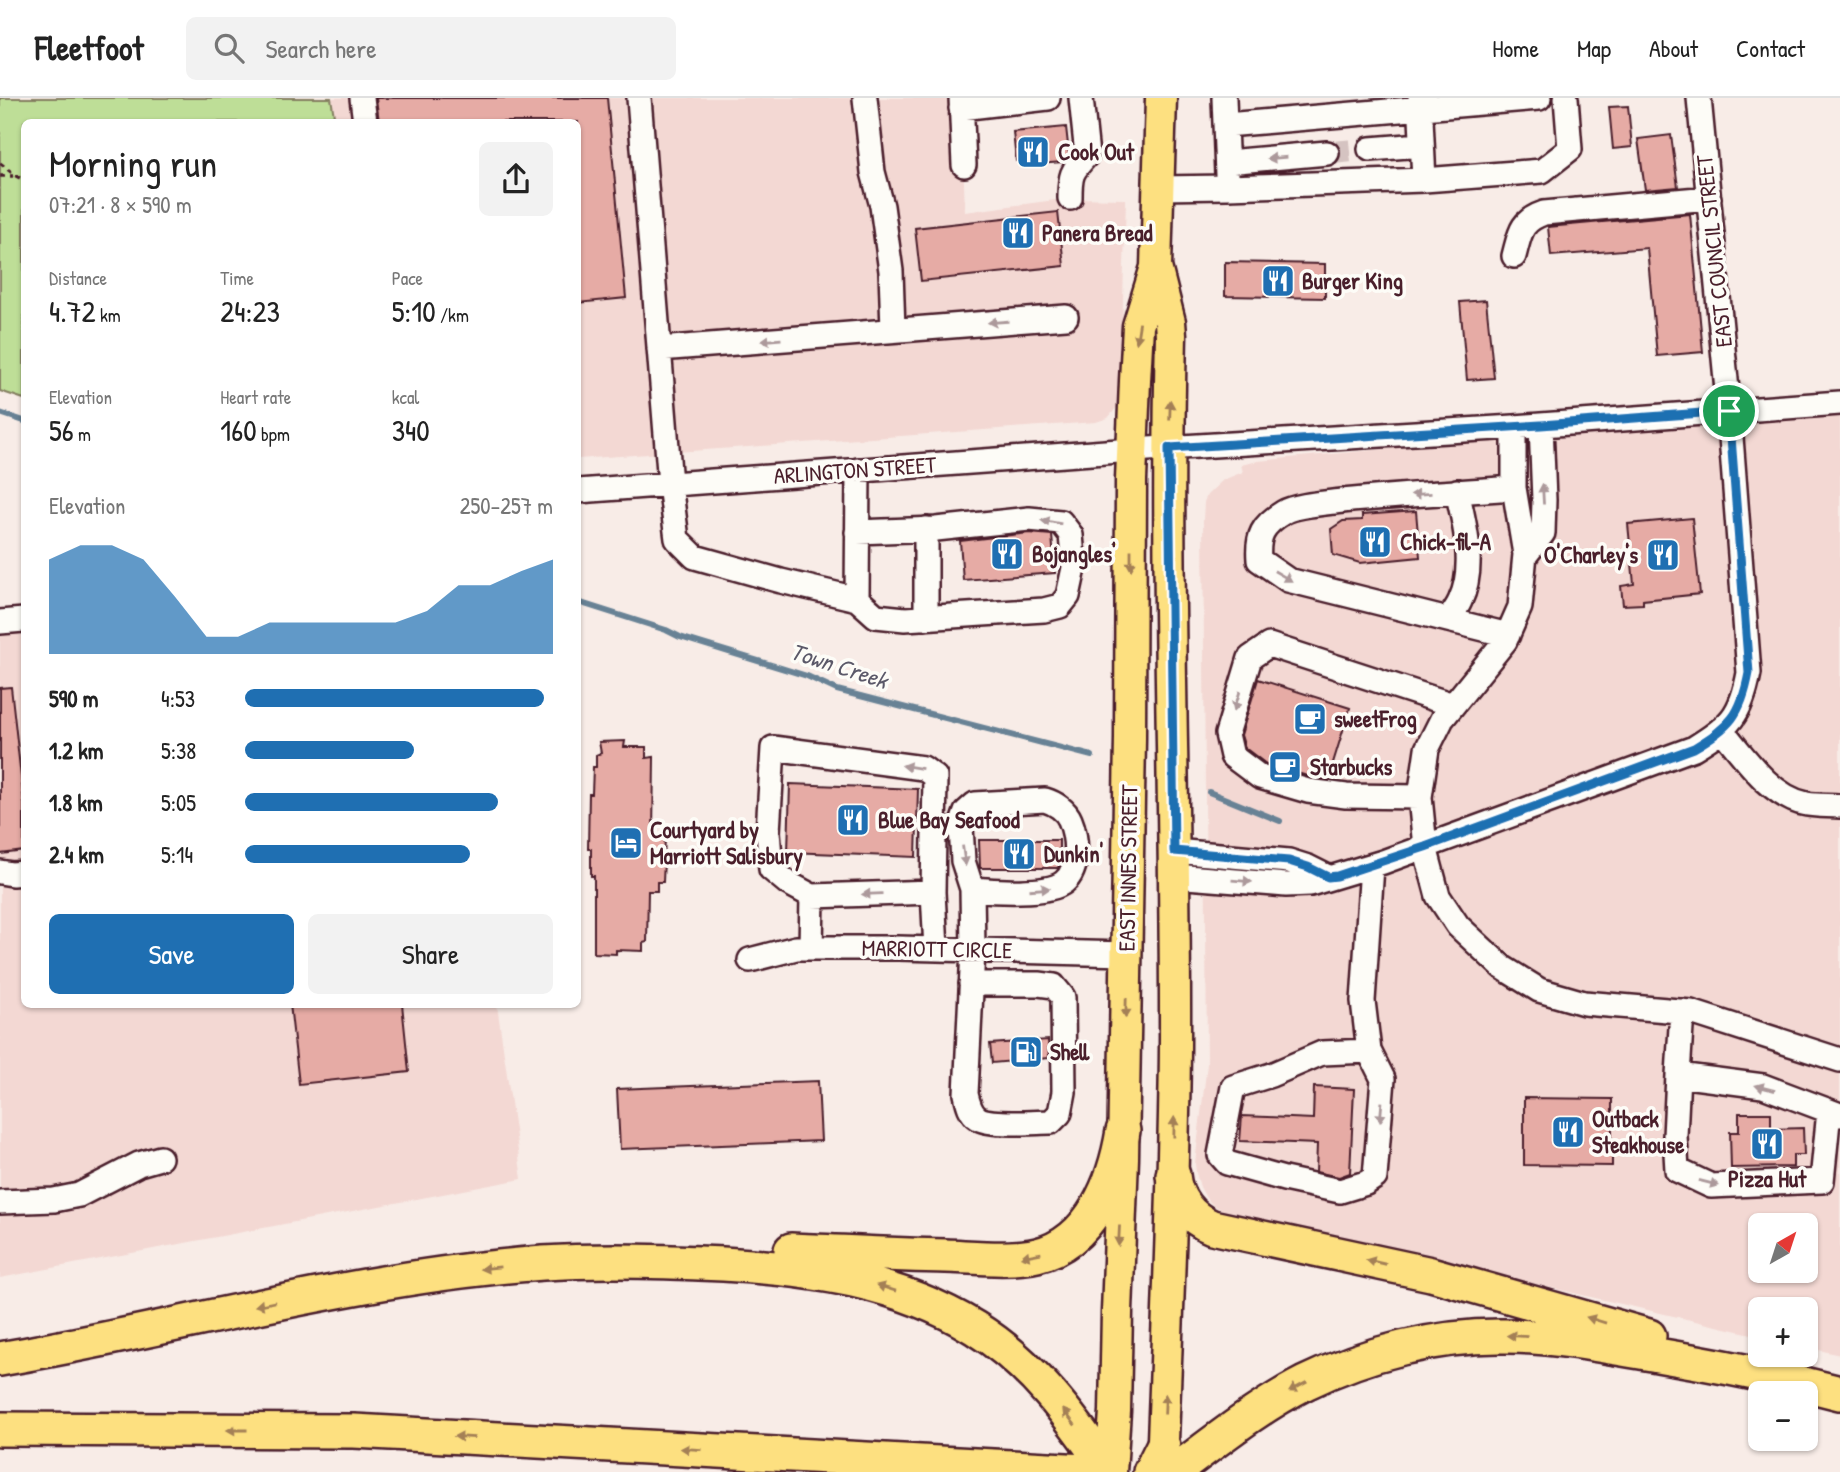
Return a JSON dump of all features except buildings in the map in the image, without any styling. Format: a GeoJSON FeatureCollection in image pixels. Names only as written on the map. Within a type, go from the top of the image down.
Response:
{"type":"FeatureCollection","features":[{"type":"Feature","properties":{"kind":"highway"},"geometry":{"type":"LineString","coordinates":[[0,1359],[250,1307],[438,1274],[627,1254],[793,1250],[984,1257],[1034,1256],[1063,1244],[1093,1215],[1110,1179],[1123,1130]]}},
{"type":"Feature","properties":{"kind":"highway"},"geometry":{"type":"LineString","coordinates":[[1173,1175],[1175,1189],[1181,1201],[1195,1217],[1212,1227],[1361,1258],[1485,1289],[1833,1391]]}},
{"type":"Feature","properties":{"kind":"highway"},"geometry":{"type":"LineString","coordinates":[[545,1263],[634,1262],[762,1266],[836,1276],[909,1296],[945,1311],[977,1329],[1022,1363],[1112,1466]]}},
{"type":"Feature","properties":{"kind":"highway"},"geometry":{"type":"LineString","coordinates":[[1162,1466],[1306,1383],[1341,1367],[1376,1355],[1451,1339],[1508,1336],[1564,1340],[1751,1371],[1833,1391]]}},
{"type":"Feature","properties":{"kind":"highway"},"geometry":{"type":"LineString","coordinates":[[0,1429],[354,1431],[955,1463],[1112,1466]]}},
{"type":"Feature","properties":{"kind":"main road","name":"EAST INNES STREET"},"geometry":{"type":"LineString","coordinates":[[1112,1466],[1123,1130],[1132,450],[1136,342],[1156,267],[1156,104]]}},
{"type":"Feature","properties":{"kind":"main road","name":"EAST INNES STREET"},"geometry":{"type":"LineString","coordinates":[[1156,267],[1171,335],[1169,448],[1175,1046],[1162,1466]]}},
{"type":"Feature","properties":{"kind":"street"},"geometry":{"type":"LineString","coordinates":[[362,98],[365,119]]}},
{"type":"Feature","properties":{"kind":"street"},"geometry":{"type":"LineString","coordinates":[[639,98],[670,484],[677,539],[695,557],[857,599],[876,616],[905,620],[1044,610],[1059,606],[1068,596],[1074,568],[1071,535],[1061,522],[1029,519],[926,529],[857,532]]}},
{"type":"Feature","properties":{"kind":"street"},"geometry":{"type":"LineString","coordinates":[[865,98],[873,172],[882,206],[891,271],[893,330]]}},
{"type":"Feature","properties":{"kind":"street"},"geometry":{"type":"LineString","coordinates":[[964,165],[961,103],[1048,98]]}},
{"type":"Feature","properties":{"kind":"street"},"geometry":{"type":"LineString","coordinates":[[1070,198],[1070,177],[1073,169],[1087,155],[1081,98]]}},
{"type":"Feature","properties":{"kind":"street"},"geometry":{"type":"LineString","coordinates":[[1224,98],[1228,187]]}},
{"type":"Feature","properties":{"kind":"street"},"geometry":{"type":"LineString","coordinates":[[1226,125],[1419,103],[1539,98]]}},
{"type":"Feature","properties":{"kind":"street"},"geometry":{"type":"LineString","coordinates":[[1158,188],[1424,180],[1542,171],[1570,149],[1566,98]]}},
{"type":"Feature","properties":{"kind":"street","name":"EAST COUNCIL STREET"},"geometry":{"type":"LineString","coordinates":[[1174,863],[1286,885],[1310,884],[1425,847],[1694,748],[1735,717],[1745,696],[1749,673],[1729,411],[1699,98]]}},
{"type":"Feature","properties":{"kind":"street"},"geometry":{"type":"LineString","coordinates":[[1419,103],[1424,180]]}},
{"type":"Feature","properties":{"kind":"street"},"geometry":{"type":"LineString","coordinates":[[1370,149],[1421,145]]}},
{"type":"Feature","properties":{"kind":"street"},"geometry":{"type":"LineString","coordinates":[[1227,162],[1327,153]]}},
{"type":"Feature","properties":{"kind":"street"},"geometry":{"type":"LineString","coordinates":[[1514,256],[1521,231],[1533,217],[1709,198]]}},
{"type":"Feature","properties":{"kind":"street"},"geometry":{"type":"LineString","coordinates":[[659,349],[1066,317]]}},
{"type":"Feature","properties":{"kind":"street","name":"ARLINGTON STREET"},"geometry":{"type":"LineString","coordinates":[[581,491],[1132,450],[1514,427],[1840,403]]}},
{"type":"Feature","properties":{"kind":"street"},"geometry":{"type":"LineString","coordinates":[[1525,555],[1543,533],[1541,425]]}},
{"type":"Feature","properties":{"kind":"street"},"geometry":{"type":"LineString","coordinates":[[1514,427],[1514,488],[1525,555],[1520,607],[1505,641],[1442,719],[1427,749],[1420,797],[1425,847],[1438,896],[1458,926],[1502,967],[1539,990],[1584,1003],[1682,1011],[1719,1019],[1840,1060]]}},
{"type":"Feature","properties":{"kind":"street"},"geometry":{"type":"LineString","coordinates":[[857,599],[858,470]]}},
{"type":"Feature","properties":{"kind":"street"},"geometry":{"type":"LineString","coordinates":[[1508,635],[1288,580],[1259,560],[1258,544],[1264,527],[1285,510],[1398,495],[1514,488]]}},
{"type":"Feature","properties":{"kind":"street"},"geometry":{"type":"LineString","coordinates":[[1448,620],[1460,601],[1466,582],[1468,537],[1457,491]]}},
{"type":"Feature","properties":{"kind":"street"},"geometry":{"type":"LineString","coordinates":[[926,529],[926,618]]}},
{"type":"Feature","properties":{"kind":"street"},"geometry":{"type":"LineString","coordinates":[[0,622],[21,620]]}},
{"type":"Feature","properties":{"kind":"street"},"geometry":{"type":"LineString","coordinates":[[1420,797],[1346,796],[1308,792],[1260,777],[1232,755],[1227,734],[1250,658],[1269,645],[1453,705]]}},
{"type":"Feature","properties":{"kind":"street"},"geometry":{"type":"LineString","coordinates":[[1721,729],[1758,773],[1785,796],[1805,804],[1840,806]]}},
{"type":"Feature","properties":{"kind":"street"},"geometry":{"type":"LineString","coordinates":[[933,892],[812,896],[788,883],[771,869],[768,832],[773,748],[923,768],[935,777],[933,892],[936,949]]}},
{"type":"Feature","properties":{"kind":"street"},"geometry":{"type":"LineString","coordinates":[[971,984],[1054,986],[1063,997],[1064,1092],[1060,1114],[1051,1122],[992,1123],[978,1118],[969,1107],[966,1094],[971,984],[973,950],[972,889],[963,861],[961,826],[966,812],[975,804],[1045,800],[1055,803],[1070,818],[1076,851],[1074,867],[1065,882],[1051,889],[972,889]]}},
{"type":"Feature","properties":{"kind":"street"},"geometry":{"type":"LineString","coordinates":[[1369,1051],[1322,1053],[1271,1075],[1233,1087],[1220,1155],[1227,1163],[1340,1191],[1366,1183],[1375,1177],[1383,1079],[1369,1051],[1363,1001],[1371,866]]}},
{"type":"Feature","properties":{"kind":"street"},"geometry":{"type":"LineString","coordinates":[[0,872],[21,873]]}},
{"type":"Feature","properties":{"kind":"street"},"geometry":{"type":"LineString","coordinates":[[811,948],[812,896]]}},
{"type":"Feature","properties":{"kind":"street","name":"MARRIOTT CIRCLE"},"geometry":{"type":"LineString","coordinates":[[750,960],[796,948],[1126,954]]}},
{"type":"Feature","properties":{"kind":"street"},"geometry":{"type":"LineString","coordinates":[[1678,1075],[1763,1086],[1834,1113],[1822,1181],[1711,1186],[1678,1170],[1675,1136],[1678,1075],[1682,1011]]}},
{"type":"Feature","properties":{"kind":"street"},"geometry":{"type":"LineString","coordinates":[[0,1202],[54,1200],[79,1195],[139,1164],[160,1158]]}},
{"type":"Feature","properties":{"kind":"path"},"geometry":{"type":"LineString","coordinates":[[0,163],[21,178]]}},
{"type":"Feature","properties":{"kind":"path"},"geometry":{"type":"LineString","coordinates":[[0,176],[16,176]]}},
{"type":"Feature","properties":{"kind":"shaded area"},"geometry":{"type":"Polygon","coordinates":[[[331,98],[961,98],[965,212],[1070,198],[1126,199],[1120,401],[1108,418],[1096,422],[581,459],[581,119],[334,119],[331,98]]]}},
{"type":"Feature","properties":{"kind":"shaded area"},"geometry":{"type":"Polygon","coordinates":[[[1840,406],[1840,1355],[1818,1350],[1818,1297],[1748,1297],[1748,1333],[1249,1218],[1224,1211],[1206,1198],[1200,1187],[1195,1163],[1207,1064],[1203,520],[1207,495],[1223,480],[1243,472],[1241,465],[1258,461],[1840,406]]]}},
{"type":"Feature","properties":{"kind":"shaded area"},"geometry":{"type":"Polygon","coordinates":[[[21,612],[21,1008],[497,1008],[522,1179],[0,1278],[0,615],[21,612]]]}},
{"type":"Feature","properties":{"kind":"green space"},"geometry":{"type":"Polygon","coordinates":[[[0,98],[331,98],[334,119],[21,119],[21,398],[0,391],[0,98]]]}},
{"type":"Feature","properties":{"kind":"waterway","name":"Town Creek"},"geometry":{"type":"LineString","coordinates":[[0,413],[21,420]]}},
{"type":"Feature","properties":{"kind":"waterway","name":"Town Creek"},"geometry":{"type":"LineString","coordinates":[[581,603],[807,676],[837,690],[1092,756]]}},
{"type":"Feature","properties":{"kind":"waterway","name":"Town Creek"},"geometry":{"type":"LineString","coordinates":[[1209,792],[1280,821]]}},
{"type":"Feature","properties":{"kind":"tunnel"},"geometry":{"type":"LineString","coordinates":[[1327,153],[1370,149]]}},
{"type":"Feature","properties":{"kind":"place","name":"Cook Out"},"geometry":{"type":"Point","coordinates":[1033,152]}},
{"type":"Feature","properties":{"kind":"place","name":"Panera Bread"},"geometry":{"type":"Point","coordinates":[1018,233]}},
{"type":"Feature","properties":{"kind":"place","name":"Burger King"},"geometry":{"type":"Point","coordinates":[1278,281]}},
{"type":"Feature","properties":{"kind":"place","name":"Chick-fil-A"},"geometry":{"type":"Point","coordinates":[1375,542]}},
{"type":"Feature","properties":{"kind":"place","name":"Bojangles'"},"geometry":{"type":"Point","coordinates":[1007,554]}},
{"type":"Feature","properties":{"kind":"place","name":"O'Charley's"},"geometry":{"type":"Point","coordinates":[1663,555]}},
{"type":"Feature","properties":{"kind":"place","name":"sweetFrog"},"geometry":{"type":"Point","coordinates":[1310,719]}},
{"type":"Feature","properties":{"kind":"place","name":"Starbucks"},"geometry":{"type":"Point","coordinates":[1285,767]}},
{"type":"Feature","properties":{"kind":"place","name":"Blue Bay Seafood"},"geometry":{"type":"Point","coordinates":[853,820]}},
{"type":"Feature","properties":{"kind":"place","name":"Courtyard by Marriott Salisbury"},"geometry":{"type":"Point","coordinates":[626,843]}},
{"type":"Feature","properties":{"kind":"place","name":"Dunkin'"},"geometry":{"type":"Point","coordinates":[1019,854]}},
{"type":"Feature","properties":{"kind":"place","name":"Shell"},"geometry":{"type":"Point","coordinates":[1026,1052]}},
{"type":"Feature","properties":{"kind":"place","name":"Outback Steakhouse"},"geometry":{"type":"Point","coordinates":[1568,1132]}},
{"type":"Feature","properties":{"kind":"place","name":"Pizza Hut"},"geometry":{"type":"Point","coordinates":[1767,1144]}},
{"type":"Feature","properties":{"kind":"route"},"geometry":{"type":"LineString","coordinates":[[1729,411],[1749,673],[1745,696],[1735,717],[1714,736],[1694,748],[1364,869],[1337,876],[1328,877],[1289,861],[1174,851],[1169,448],[1729,411]]}}]}
